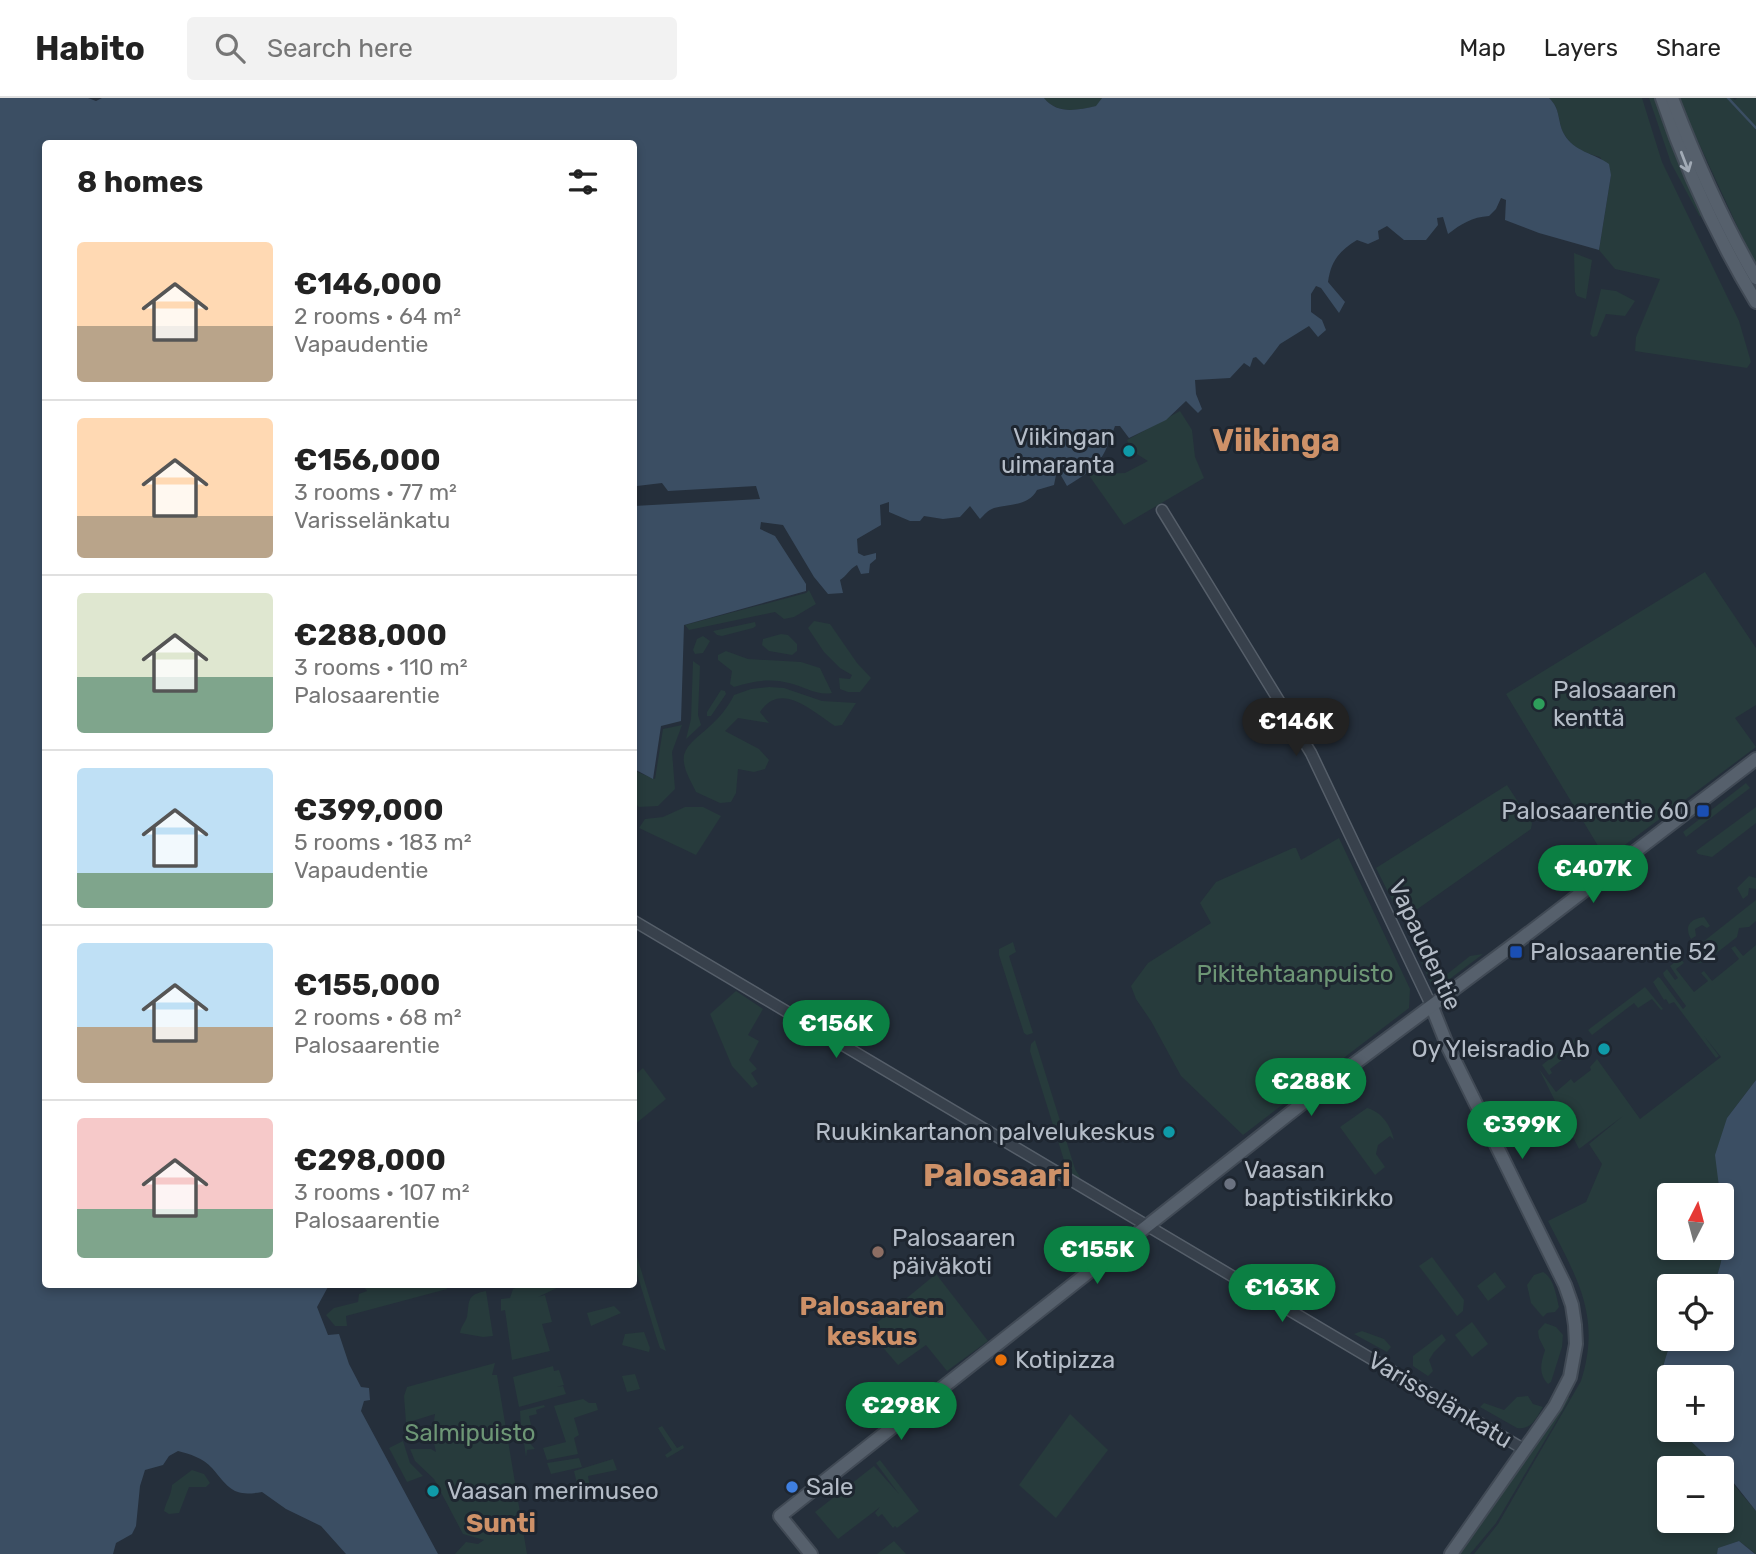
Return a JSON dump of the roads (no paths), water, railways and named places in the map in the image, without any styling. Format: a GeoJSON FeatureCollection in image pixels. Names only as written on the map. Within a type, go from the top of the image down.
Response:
{"type":"FeatureCollection","features":[{"type":"Feature","properties":{"kind":"main road"},"geometry":{"type":"LineString","coordinates":[[1662,98],[1694,185],[1728,255],[1756,302]]}},
{"type":"Feature","properties":{"kind":"main road"},"geometry":{"type":"LineString","coordinates":[[1672,98],[1706,180],[1756,278]]}},
{"type":"Feature","properties":{"kind":"main road"},"geometry":{"type":"LineString","coordinates":[[811,1554],[780,1516],[1323,1087],[1756,759]]}},
{"type":"Feature","properties":{"kind":"main road","name":"Vapaudentie"},"geometry":{"type":"LineString","coordinates":[[1432,1007],[1448,1046],[1565,1285],[1572,1305],[1576,1344],[1570,1377],[1555,1406],[1451,1554]]}},
{"type":"Feature","properties":{"kind":"street","name":"Vapaudentie"},"geometry":{"type":"LineString","coordinates":[[1162,510],[1311,754],[1432,1007]]}},
{"type":"Feature","properties":{"kind":"street","name":"Varisselänkatu"},"geometry":{"type":"LineString","coordinates":[[637,923],[1525,1450]]}},
{"type":"Feature","properties":{"kind":"water"},"geometry":{"type":"Polygon","coordinates":[[[0,98],[88,98],[96,101],[102,98],[1044,98],[1055,107],[1068,110],[1096,106],[1102,98],[1549,98],[1555,106],[1568,140],[1579,149],[1609,164],[1611,175],[1599,250],[1505,220],[1506,200],[1501,198],[1489,216],[1467,222],[1448,234],[1443,217],[1437,218],[1438,225],[1426,240],[1404,240],[1387,226],[1378,231],[1379,239],[1368,244],[1357,240],[1337,257],[1328,282],[1345,302],[1339,313],[1321,288],[1316,286],[1311,294],[1311,312],[1322,320],[1326,330],[1318,337],[1309,326],[1280,344],[1264,365],[1256,357],[1250,367],[1244,363],[1230,378],[1195,380],[1196,394],[1202,409],[1198,413],[1186,401],[1166,420],[1129,438],[1120,426],[1115,426],[1098,462],[1067,486],[1059,472],[1054,485],[1037,490],[1024,502],[992,509],[980,519],[970,506],[960,517],[943,519],[924,516],[920,521],[910,521],[889,512],[889,502],[880,505],[881,525],[857,539],[858,553],[864,556],[876,553],[876,559],[870,564],[869,573],[861,574],[857,565],[840,580],[843,593],[828,594],[814,577],[783,525],[761,522],[760,529],[775,536],[806,584],[806,591],[684,625],[681,721],[661,726],[653,779],[637,771],[637,506],[760,499],[756,486],[668,491],[662,483],[637,486],[637,140],[42,140],[42,1288],[327,1288],[317,1307],[328,1335],[339,1334],[349,1364],[361,1387],[369,1388],[370,1400],[364,1401],[361,1411],[438,1554],[346,1554],[321,1526],[286,1509],[262,1492],[244,1493],[233,1490],[205,1462],[178,1451],[169,1456],[163,1465],[145,1470],[140,1486],[136,1526],[132,1534],[116,1543],[113,1554],[0,1554],[0,98]]]}},
{"type":"Feature","properties":{"kind":"water"},"geometry":{"type":"Polygon","coordinates":[[[1756,1080],[1756,1511],[1734,1483],[1734,1456],[1706,1456],[1692,1442],[1734,1442],[1734,1365],[1664,1365],[1668,1351],[1734,1351],[1734,1274],[1717,1274],[1722,1260],[1734,1260],[1734,1183],[1718,1183],[1715,1155],[1727,1118],[1756,1080]]]}},
{"type":"Feature","properties":{"kind":"water"},"geometry":{"type":"Polygon","coordinates":[[[1739,1541],[1755,1554],[1717,1554],[1718,1548],[1739,1541]]]}},
{"type":"Feature","properties":{"kind":"waterway"},"geometry":{"type":"LineString","coordinates":[[1728,98],[1756,128]]}},
{"type":"Feature","properties":{"kind":"place","name":"Viikingan uimaranta"},"geometry":{"type":"Point","coordinates":[1129,451]}},
{"type":"Feature","properties":{"kind":"place","name":"Palosaaren kenttä"},"geometry":{"type":"Point","coordinates":[1539,704]}},
{"type":"Feature","properties":{"kind":"place","name":"Palosaarentie 60"},"geometry":{"type":"Point","coordinates":[1703,811]}},
{"type":"Feature","properties":{"kind":"place","name":"Palosaarentie 52"},"geometry":{"type":"Point","coordinates":[1516,952]}},
{"type":"Feature","properties":{"kind":"place","name":"Oy Yleisradio Ab"},"geometry":{"type":"Point","coordinates":[1604,1049]}},
{"type":"Feature","properties":{"kind":"place","name":"Ruukinkartanon palvelukeskus"},"geometry":{"type":"Point","coordinates":[1169,1132]}},
{"type":"Feature","properties":{"kind":"place","name":"Vaasan baptistikirkko"},"geometry":{"type":"Point","coordinates":[1230,1184]}},
{"type":"Feature","properties":{"kind":"place","name":"Palosaaren päiväkoti"},"geometry":{"type":"Point","coordinates":[878,1252]}},
{"type":"Feature","properties":{"kind":"place","name":"Kotipizza"},"geometry":{"type":"Point","coordinates":[1001,1360]}},
{"type":"Feature","properties":{"kind":"place","name":"Sale"},"geometry":{"type":"Point","coordinates":[792,1487]}},
{"type":"Feature","properties":{"kind":"place","name":"Vaasan merimuseo"},"geometry":{"type":"Point","coordinates":[433,1491]}},
{"type":"Feature","properties":{"kind":"district","name":"Viikinga"},"geometry":{"type":"Point","coordinates":[1276,440]}},
{"type":"Feature","properties":{"kind":"district","name":"Palosaari"},"geometry":{"type":"Point","coordinates":[997,1175]}},
{"type":"Feature","properties":{"kind":"district","name":"Palosaaren keskus"},"geometry":{"type":"Point","coordinates":[872,1321]}},
{"type":"Feature","properties":{"kind":"district","name":"Sunti"},"geometry":{"type":"Point","coordinates":[501,1523]}},
{"type":"Feature","properties":{"kind":"park label","name":"Pikitehtaanpuisto"},"geometry":{"type":"Point","coordinates":[1295,974]}},
{"type":"Feature","properties":{"kind":"park label","name":"Salmipuisto"},"geometry":{"type":"Point","coordinates":[470,1433]}}]}
